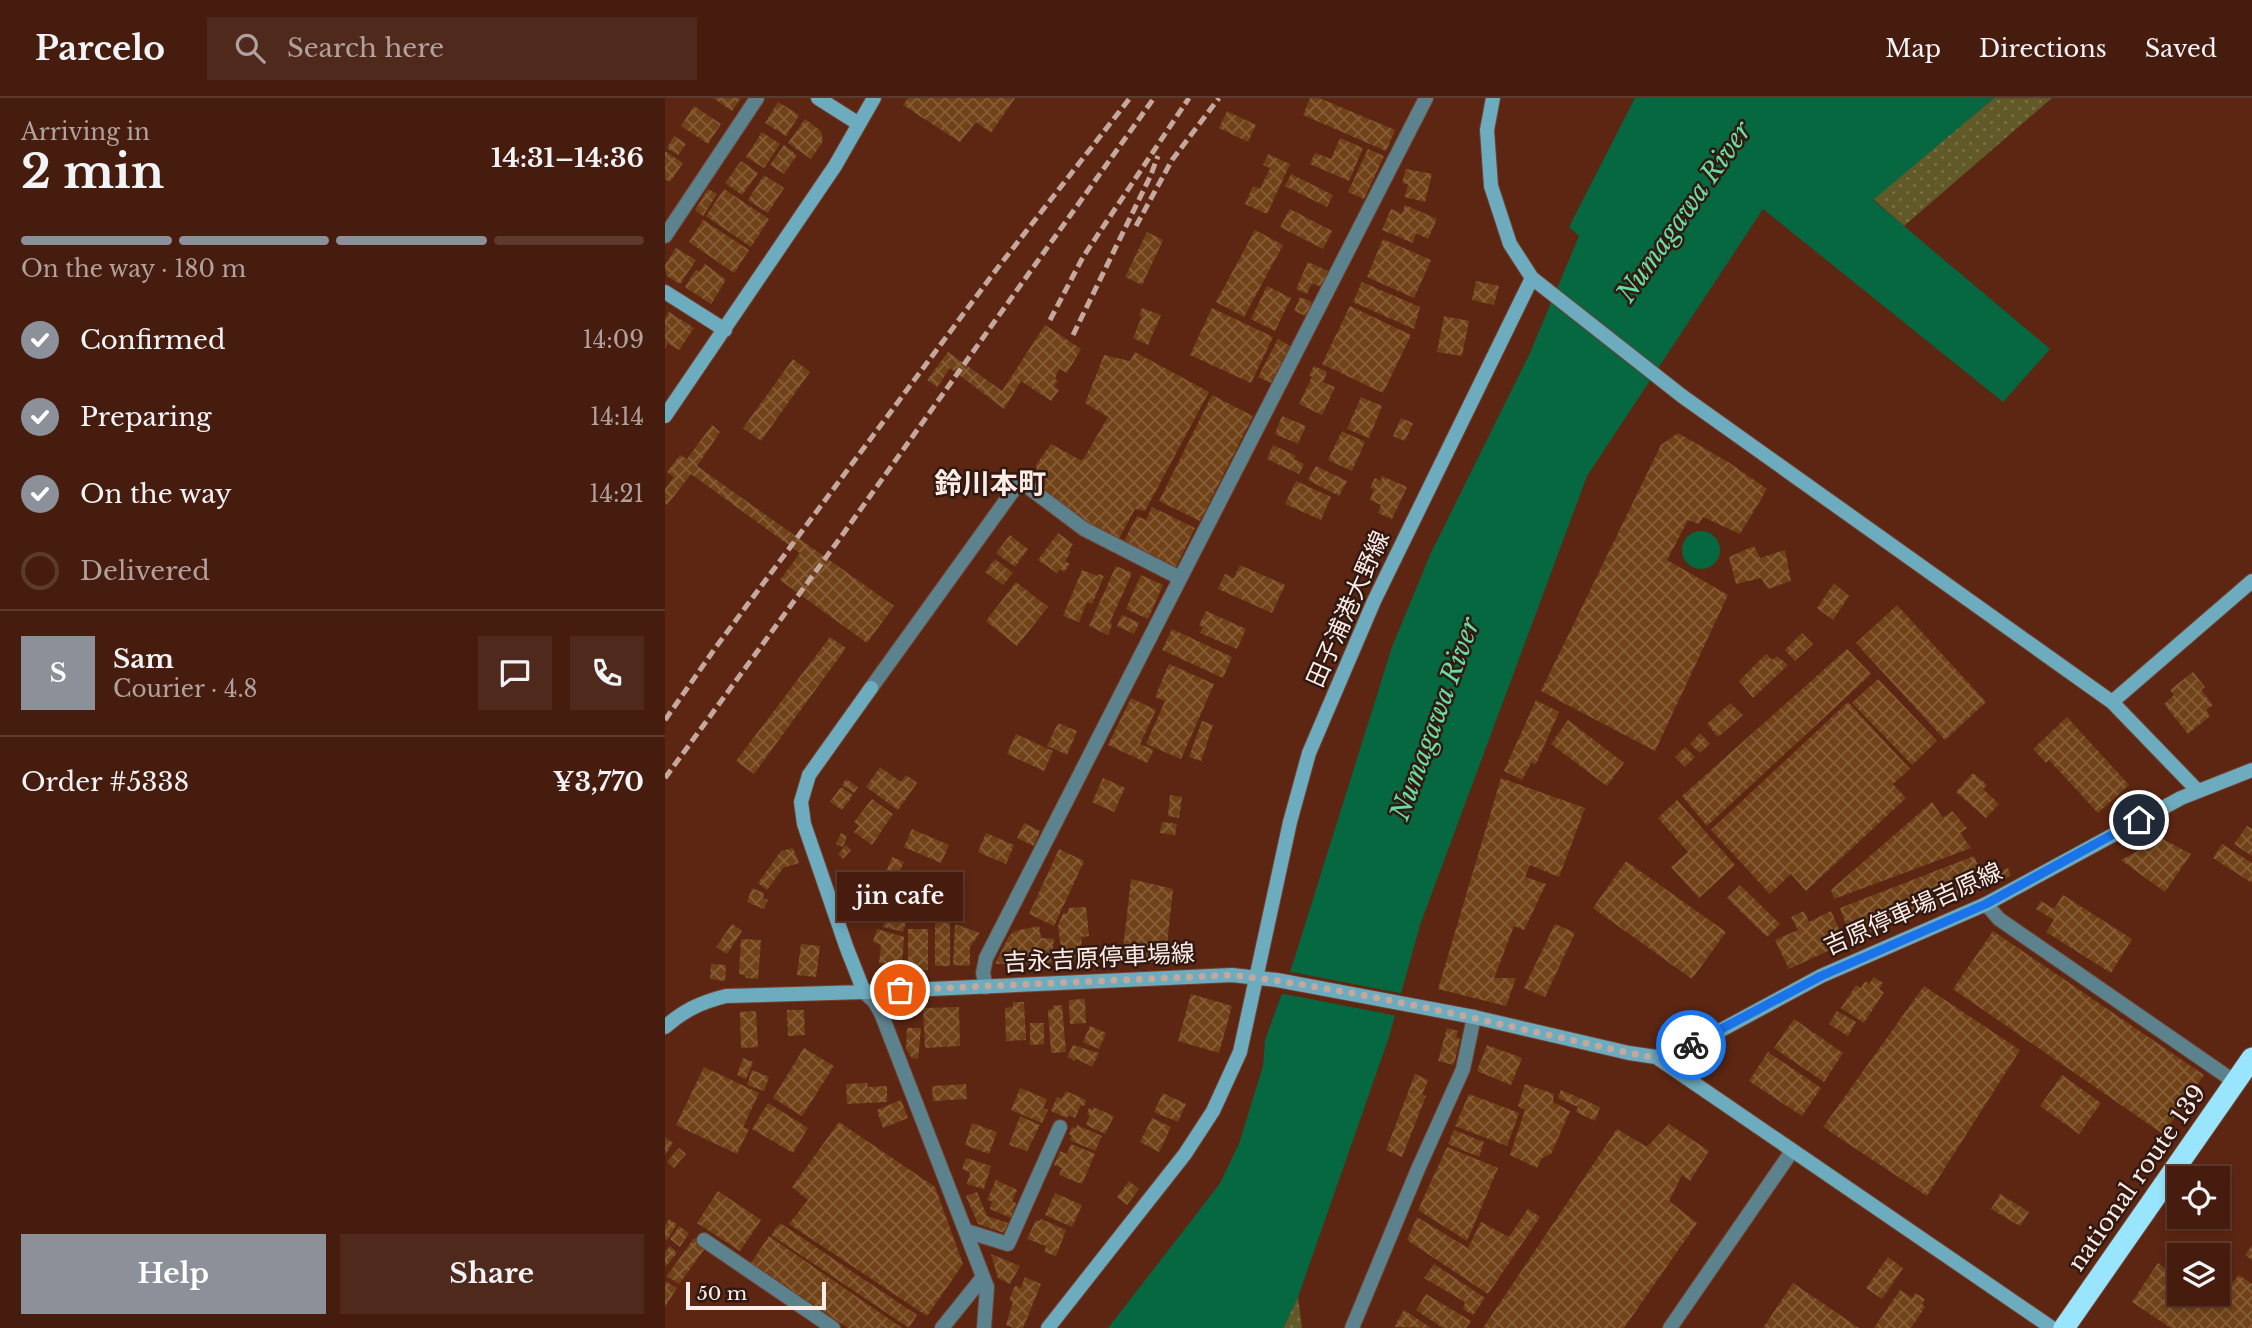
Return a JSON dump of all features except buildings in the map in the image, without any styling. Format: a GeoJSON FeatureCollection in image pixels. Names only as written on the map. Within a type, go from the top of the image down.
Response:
{"type":"FeatureCollection","features":[{"type":"Feature","properties":{"kind":"highway","name":"national route 139"},"geometry":{"type":"LineString","coordinates":[[2064,1328],[2252,1058]]}},
{"type":"Feature","properties":{"kind":"main road"},"geometry":{"type":"LineString","coordinates":[[818,98],[859,124]]}},
{"type":"Feature","properties":{"kind":"main road"},"geometry":{"type":"LineString","coordinates":[[665,416],[835,166],[874,98]]}},
{"type":"Feature","properties":{"kind":"main road"},"geometry":{"type":"LineString","coordinates":[[1493,98],[1487,130],[1491,186],[1510,244],[1532,278],[1682,396],[2112,702],[2198,791]]}},
{"type":"Feature","properties":{"kind":"main road","name":"田子浦港大野線"},"geometry":{"type":"LineString","coordinates":[[1258,978],[1290,822],[1309,753],[1374,601],[1532,278]]}},
{"type":"Feature","properties":{"kind":"main road"},"geometry":{"type":"LineString","coordinates":[[665,292],[725,330]]}},
{"type":"Feature","properties":{"kind":"main road"},"geometry":{"type":"LineString","coordinates":[[2112,702],[2252,580]]}},
{"type":"Feature","properties":{"kind":"main road"},"geometry":{"type":"LineString","coordinates":[[665,1027],[682,1012],[706,1001],[726,996],[865,992],[846,946],[804,824],[801,802],[810,775],[871,688]]}},
{"type":"Feature","properties":{"kind":"main road","name":"吉原停車場吉原線"},"geometry":{"type":"LineString","coordinates":[[1258,978],[1474,1017],[1637,1055],[1656,1057],[1699,1042],[1821,976],[1986,904],[2164,807],[2252,770]]}},
{"type":"Feature","properties":{"kind":"main road","name":"吉永吉原停車場線"},"geometry":{"type":"LineString","coordinates":[[865,992],[1211,975],[1258,978]]}},
{"type":"Feature","properties":{"kind":"main road"},"geometry":{"type":"LineString","coordinates":[[1048,1328],[1185,1154],[1213,1111],[1240,1052],[1258,978]]}},
{"type":"Feature","properties":{"kind":"main road"},"geometry":{"type":"LineString","coordinates":[[1656,1057],[2052,1328]]}},
{"type":"Feature","properties":{"kind":"street"},"geometry":{"type":"LineString","coordinates":[[665,236],[757,98]]}},
{"type":"Feature","properties":{"kind":"street"},"geometry":{"type":"LineString","coordinates":[[986,987],[983,973],[986,958],[1426,98]]}},
{"type":"Feature","properties":{"kind":"street"},"geometry":{"type":"LineString","coordinates":[[871,688],[1020,481],[1084,529],[1180,578]]}},
{"type":"Feature","properties":{"kind":"street"},"geometry":{"type":"LineString","coordinates":[[1986,904],[1999,919],[2235,1082]]}},
{"type":"Feature","properties":{"kind":"street"},"geometry":{"type":"LineString","coordinates":[[865,992],[881,1013],[987,1287],[984,1328]]}},
{"type":"Feature","properties":{"kind":"street"},"geometry":{"type":"LineString","coordinates":[[1352,1328],[1463,1069],[1474,1017]]}},
{"type":"Feature","properties":{"kind":"street"},"geometry":{"type":"LineString","coordinates":[[966,1231],[1008,1244],[1060,1127]]}},
{"type":"Feature","properties":{"kind":"street"},"geometry":{"type":"LineString","coordinates":[[1670,1328],[1792,1150]]}},
{"type":"Feature","properties":{"kind":"street"},"geometry":{"type":"LineString","coordinates":[[704,1240],[834,1328]]}},
{"type":"Feature","properties":{"kind":"street"},"geometry":{"type":"LineString","coordinates":[[942,1328],[983,1277]]}},
{"type":"Feature","properties":{"kind":"shaded area"},"geometry":{"type":"Polygon","coordinates":[[[1994,98],[2052,98],[1904,226],[1873,199],[1994,98]]]}},
{"type":"Feature","properties":{"kind":"shaded area"},"geometry":{"type":"Polygon","coordinates":[[[1298,1297],[1302,1328],[1283,1328],[1298,1297]]]}},
{"type":"Feature","properties":{"kind":"water","name":"Numagawa River"},"geometry":{"type":"Polygon","coordinates":[[[1635,98],[1994,98],[1873,200],[2050,349],[2003,402],[1763,209],[1587,476],[1420,925],[1389,1037],[1298,1297],[1283,1328],[1108,1328],[1220,1183],[1239,1144],[1263,1066],[1265,1040],[1293,963],[1392,647],[1430,555],[1530,353],[1579,236],[1569,227],[1635,98]]]}},
{"type":"Feature","properties":{"kind":"water"},"geometry":{"type":"Polygon","coordinates":[[[1701,531],[1715,536],[1720,550],[1715,564],[1701,569],[1687,564],[1682,550],[1687,536],[1701,531]]]}},
{"type":"Feature","properties":{"kind":"pier"},"geometry":{"type":"Polygon","coordinates":[[[1287,971],[1405,994],[1398,1016],[1279,993],[1287,971]]]}},
{"type":"Feature","properties":{"kind":"railway"},"geometry":{"type":"LineString","coordinates":[[665,720],[716,647],[996,270],[1130,98]]}},
{"type":"Feature","properties":{"kind":"railway"},"geometry":{"type":"LineString","coordinates":[[665,778],[1154,98]]}},
{"type":"Feature","properties":{"kind":"railway"},"geometry":{"type":"LineString","coordinates":[[1050,320],[1083,257],[1189,98]]}},
{"type":"Feature","properties":{"kind":"railway"},"geometry":{"type":"LineString","coordinates":[[1136,226],[1172,160],[1219,98]]}},
{"type":"Feature","properties":{"kind":"railway"},"geometry":{"type":"LineString","coordinates":[[1073,335],[1158,156]]}},
{"type":"Feature","properties":{"kind":"way so far"},"geometry":{"type":"LineString","coordinates":[[900,990],[1232,975],[1274,980],[1474,1017],[1644,1056],[1656,1057],[1691,1045]]}},
{"type":"Feature","properties":{"kind":"place","name":"jin cafe"},"geometry":{"type":"Point","coordinates":[900,990]}},
{"type":"Feature","properties":{"kind":"district","name":"鈴川本町"},"geometry":{"type":"Point","coordinates":[990,483]}},
{"type":"Feature","properties":{"kind":"route"},"geometry":{"type":"LineString","coordinates":[[1691,1045],[1821,976],[1986,904],[2139,820]]}}]}
